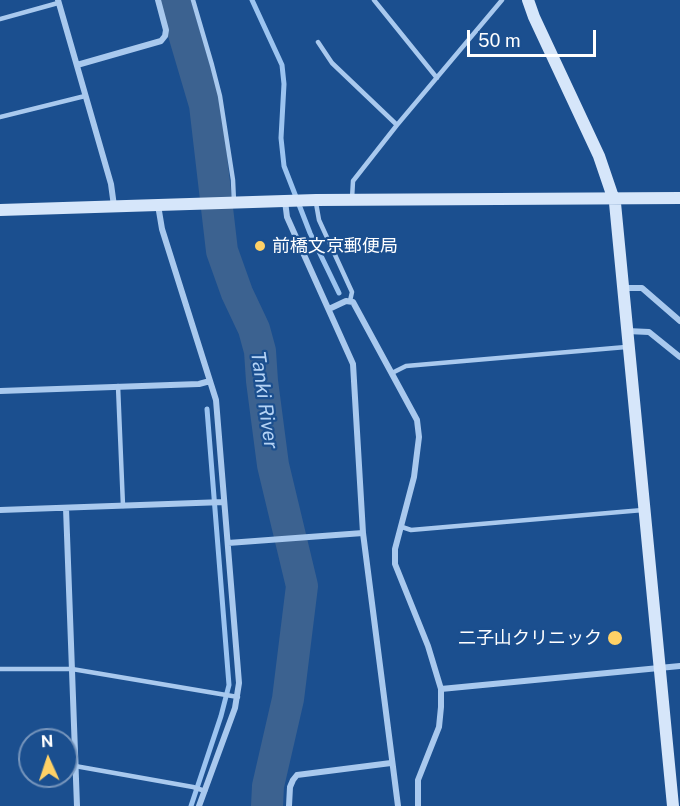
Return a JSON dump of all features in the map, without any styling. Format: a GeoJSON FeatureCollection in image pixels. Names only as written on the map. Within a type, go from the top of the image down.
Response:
{"type":"FeatureCollection","features":[{"type":"Feature","properties":{"kind":"street"},"geometry":{"type":"LineString","coordinates":[[77,65],[161,41],[166,30],[158,0]]}},
{"type":"Feature","properties":{"kind":"street"},"geometry":{"type":"LineString","coordinates":[[528,0],[599,156],[614,197],[673,806]]}},
{"type":"Feature","properties":{"kind":"street"},"geometry":{"type":"LineString","coordinates":[[58,2],[111,184],[114,206]]}},
{"type":"Feature","properties":{"kind":"street"},"geometry":{"type":"LineString","coordinates":[[0,210],[316,200],[680,198]]}},
{"type":"Feature","properties":{"kind":"street"},"geometry":{"type":"LineString","coordinates":[[285,201],[288,217],[352,364],[363,533],[398,806]]}},
{"type":"Feature","properties":{"kind":"street"},"geometry":{"type":"LineString","coordinates":[[158,205],[162,229],[216,399],[239,682],[238,697],[199,806]]}},
{"type":"Feature","properties":{"kind":"street"},"geometry":{"type":"LineString","coordinates":[[623,288],[642,288],[680,321]]}},
{"type":"Feature","properties":{"kind":"street"},"geometry":{"type":"LineString","coordinates":[[329,309],[350,301],[354,305],[415,413],[418,427],[414,477],[395,549],[396,570],[428,646],[441,688],[441,718],[418,780],[418,805]]}},
{"type":"Feature","properties":{"kind":"street"},"geometry":{"type":"LineString","coordinates":[[627,331],[650,332],[680,357]]}},
{"type":"Feature","properties":{"kind":"street"},"geometry":{"type":"LineString","coordinates":[[0,391],[199,384],[210,381]]}},
{"type":"Feature","properties":{"kind":"street"},"geometry":{"type":"LineString","coordinates":[[0,510],[224,502]]}},
{"type":"Feature","properties":{"kind":"street"},"geometry":{"type":"LineString","coordinates":[[66,508],[74,728]]}},
{"type":"Feature","properties":{"kind":"street"},"geometry":{"type":"LineString","coordinates":[[228,543],[363,533]]}},
{"type":"Feature","properties":{"kind":"street"},"geometry":{"type":"LineString","coordinates":[[441,688],[680,666]]}},
{"type":"Feature","properties":{"kind":"street"},"geometry":{"type":"LineString","coordinates":[[289,806],[290,788],[297,775],[391,763]]}},
{"type":"Feature","properties":{"kind":"street"},"geometry":{"type":"LineString","coordinates":[[76,788],[77,806]]}},
{"type":"Feature","properties":{"kind":"lane"},"geometry":{"type":"LineString","coordinates":[[193,0],[220,96],[233,180],[234,202]]}},
{"type":"Feature","properties":{"kind":"lane"},"geometry":{"type":"LineString","coordinates":[[374,0],[437,78]]}},
{"type":"Feature","properties":{"kind":"lane"},"geometry":{"type":"LineString","coordinates":[[352,200],[353,181],[502,0]]}},
{"type":"Feature","properties":{"kind":"lane"},"geometry":{"type":"LineString","coordinates":[[0,19],[58,2]]}},
{"type":"Feature","properties":{"kind":"lane"},"geometry":{"type":"LineString","coordinates":[[318,42],[332,63],[397,125]]}},
{"type":"Feature","properties":{"kind":"lane"},"geometry":{"type":"LineString","coordinates":[[0,117],[85,96]]}},
{"type":"Feature","properties":{"kind":"lane"},"geometry":{"type":"LineString","coordinates":[[316,200],[319,220],[352,292],[350,301]]}},
{"type":"Feature","properties":{"kind":"lane"},"geometry":{"type":"LineString","coordinates":[[392,373],[406,366],[628,346]]}},
{"type":"Feature","properties":{"kind":"lane"},"geometry":{"type":"LineString","coordinates":[[118,386],[123,506]]}},
{"type":"Feature","properties":{"kind":"lane"},"geometry":{"type":"LineString","coordinates":[[402,527],[411,530],[643,510]]}},
{"type":"Feature","properties":{"kind":"lane"},"geometry":{"type":"LineString","coordinates":[[0,669],[72,669],[238,697]]}},
{"type":"Feature","properties":{"kind":"lane"},"geometry":{"type":"LineString","coordinates":[[78,765],[205,791]]}},
{"type":"Feature","properties":{"kind":"waterway","name":"Tanki River"},"geometry":{"type":"LineString","coordinates":[[174,0],[205,105],[222,251],[237,293],[254,329],[260,351],[273,465],[302,586],[288,699],[268,786],[267,806]]}},
{"type":"Feature","properties":{"kind":"waterway"},"geometry":{"type":"LineString","coordinates":[[252,0],[282,65],[284,84],[281,138],[284,166],[310,233],[339,293]]}},
{"type":"Feature","properties":{"kind":"waterway"},"geometry":{"type":"LineString","coordinates":[[191,806],[229,685],[207,409]]}},
{"type":"Feature","properties":{"kind":"place","name":"前橋文京郵便局"},"geometry":{"type":"Point","coordinates":[260,246]}},
{"type":"Feature","properties":{"kind":"place","name":"二子山クリニック"},"geometry":{"type":"Point","coordinates":[615,638]}}]}
